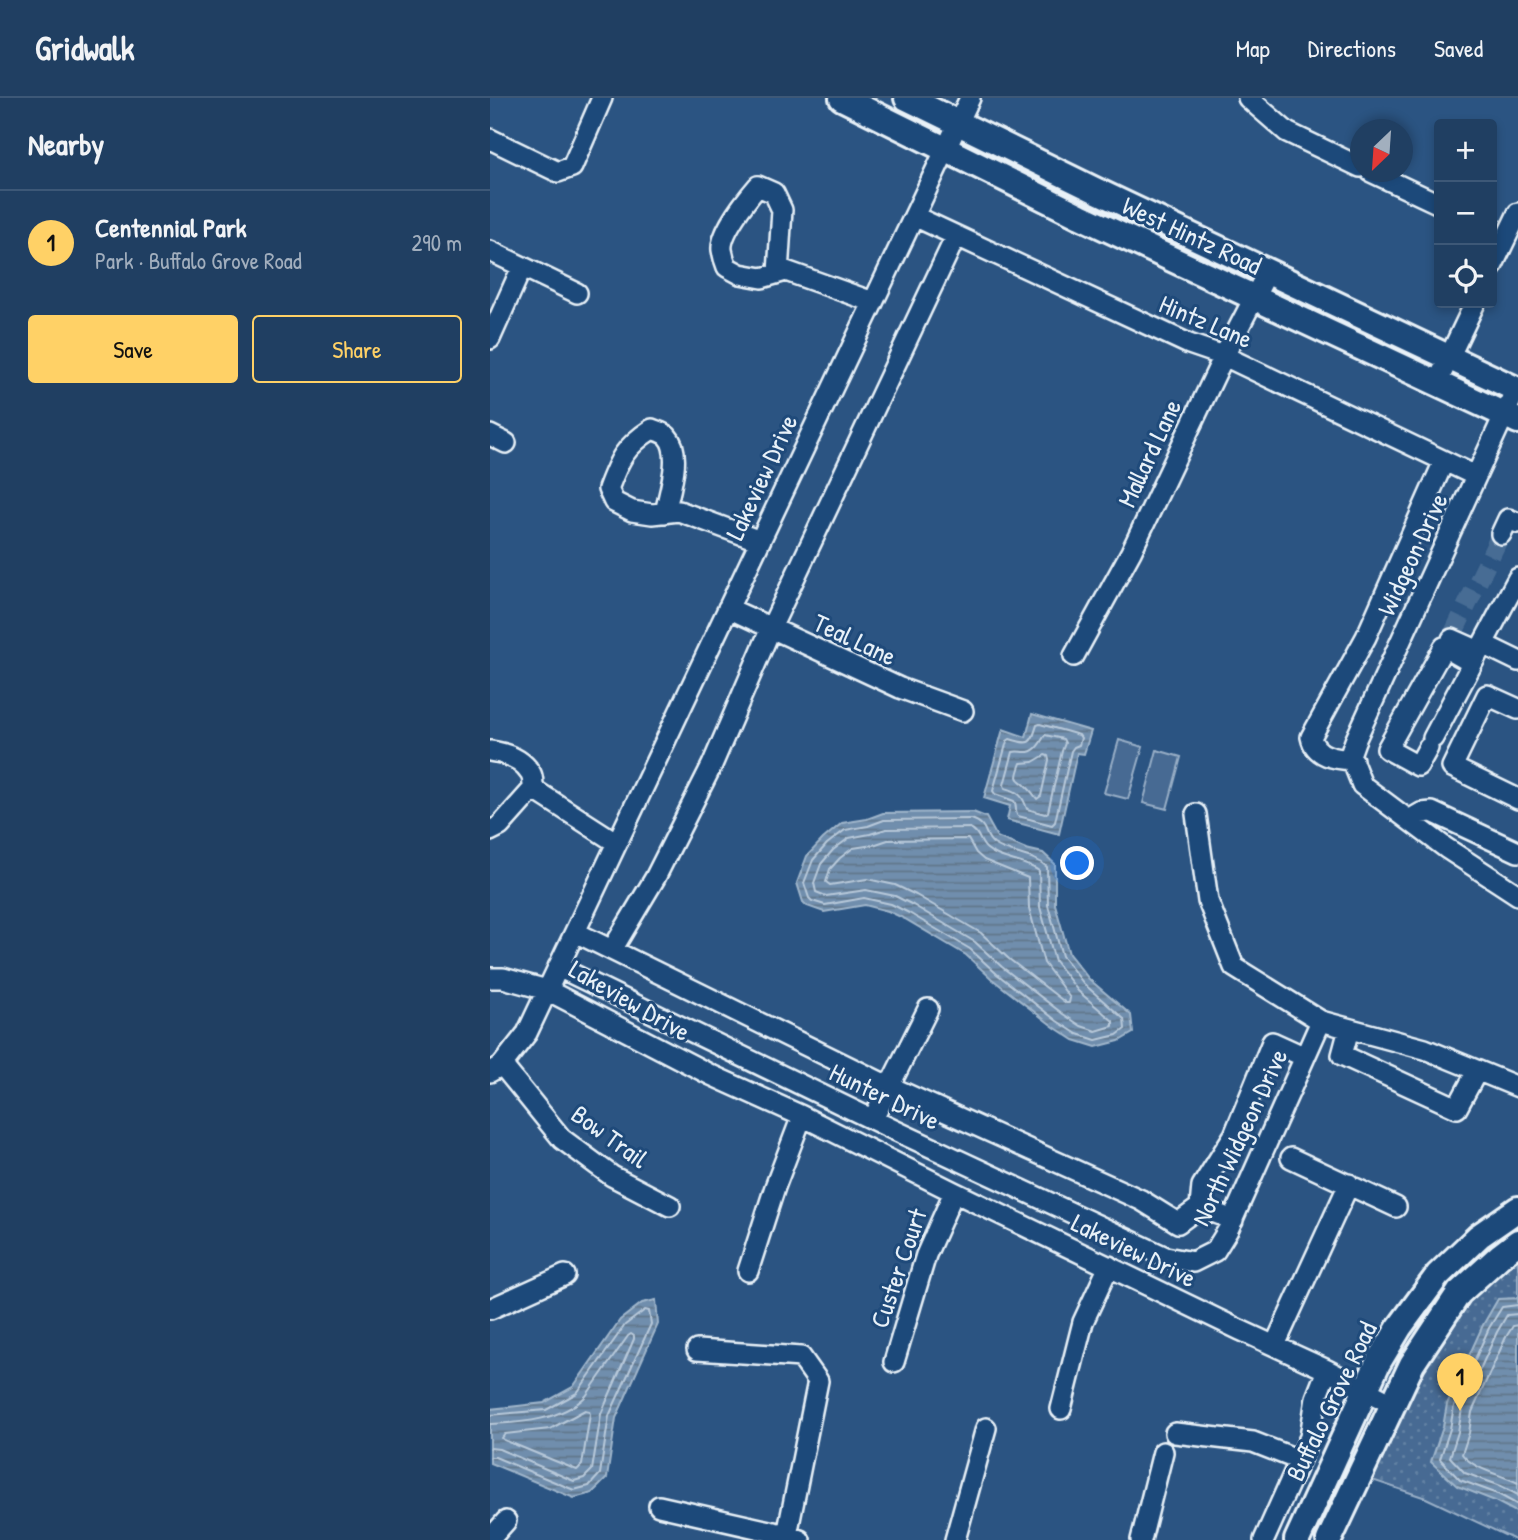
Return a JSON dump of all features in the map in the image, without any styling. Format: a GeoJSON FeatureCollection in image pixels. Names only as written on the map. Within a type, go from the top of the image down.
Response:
{"type":"FeatureCollection","features":[{"type":"Feature","properties":{"kind":"main road","name":"West Hintz Road"},"geometry":{"type":"LineString","coordinates":[[842,98],[1080,216],[1511,418]]}},
{"type":"Feature","properties":{"kind":"main road","name":"West Hintz Road"},"geometry":{"type":"LineString","coordinates":[[907,98],[1094,190],[1517,390]]}},
{"type":"Feature","properties":{"kind":"main road","name":"Buffalo Grove Road"},"geometry":{"type":"LineString","coordinates":[[1297,1540],[1378,1363],[1399,1328],[1438,1275],[1479,1236],[1518,1209]]}},
{"type":"Feature","properties":{"kind":"main road"},"geometry":{"type":"LineString","coordinates":[[1329,1540],[1412,1364],[1459,1293],[1518,1242]]}},
{"type":"Feature","properties":{"kind":"street"},"geometry":{"type":"LineString","coordinates":[[490,139],[558,172],[572,167],[602,98]]}},
{"type":"Feature","properties":{"kind":"street","name":"Lakeview Drive"},"geometry":{"type":"LineString","coordinates":[[970,98],[547,990],[712,1075],[803,1116],[1392,1404]]}},
{"type":"Feature","properties":{"kind":"street"},"geometry":{"type":"LineString","coordinates":[[1248,98],[1287,132],[1350,162]]}},
{"type":"Feature","properties":{"kind":"street"},"geometry":{"type":"LineString","coordinates":[[1392,182],[1434,202]]}},
{"type":"Feature","properties":{"kind":"street"},"geometry":{"type":"LineString","coordinates":[[778,273],[782,210],[774,193],[758,187],[728,229],[721,248],[727,267],[740,274],[762,278],[786,271],[873,302]]}},
{"type":"Feature","properties":{"kind":"street"},"geometry":{"type":"LineString","coordinates":[[1497,255],[1518,213]]}},
{"type":"Feature","properties":{"kind":"street","name":"Hintz Lane"},"geometry":{"type":"LineString","coordinates":[[914,216],[1189,344],[1224,356],[1476,476]]}},
{"type":"Feature","properties":{"kind":"street"},"geometry":{"type":"LineString","coordinates":[[612,950],[655,878],[712,765],[771,628],[956,236]]}},
{"type":"Feature","properties":{"kind":"street"},"geometry":{"type":"LineString","coordinates":[[490,251],[578,293]]}},
{"type":"Feature","properties":{"kind":"street"},"geometry":{"type":"LineString","coordinates":[[490,339],[522,267]]}},
{"type":"Feature","properties":{"kind":"street","name":"Mallard Lane"},"geometry":{"type":"LineString","coordinates":[[1074,656],[1131,552],[1224,356],[1268,271]]}},
{"type":"Feature","properties":{"kind":"street"},"geometry":{"type":"LineString","coordinates":[[1437,383],[1473,308]]}},
{"type":"Feature","properties":{"kind":"street","name":"Widgeon Drive"},"geometry":{"type":"LineString","coordinates":[[1354,750],[1476,476],[1511,418],[1517,390]]}},
{"type":"Feature","properties":{"kind":"street"},"geometry":{"type":"LineString","coordinates":[[1444,461],[1366,637],[1311,737],[1312,745],[1320,753],[1335,759],[1354,750],[1354,767],[1362,785],[1446,848],[1518,895]]}},
{"type":"Feature","properties":{"kind":"street"},"geometry":{"type":"LineString","coordinates":[[665,513],[679,511],[760,541]]}},
{"type":"Feature","properties":{"kind":"street"},"geometry":{"type":"LineString","coordinates":[[1501,534],[1508,519],[1518,523]]}},
{"type":"Feature","properties":{"kind":"street"},"geometry":{"type":"LineString","coordinates":[[1518,578],[1478,653],[1430,742],[1418,766],[1387,750],[1449,640],[1478,653],[1518,661]]}},
{"type":"Feature","properties":{"kind":"street","name":"Teal Lane"},"geometry":{"type":"LineString","coordinates":[[728,608],[900,688],[962,711]]}},
{"type":"Feature","properties":{"kind":"street"},"geometry":{"type":"LineString","coordinates":[[1518,709],[1487,695],[1452,766],[1518,799]]}},
{"type":"Feature","properties":{"kind":"street"},"geometry":{"type":"LineString","coordinates":[[490,751],[503,752],[514,757],[531,774],[533,789],[500,826],[490,831]]}},
{"type":"Feature","properties":{"kind":"street"},"geometry":{"type":"LineString","coordinates":[[533,789],[617,843]]}},
{"type":"Feature","properties":{"kind":"street"},"geometry":{"type":"LineString","coordinates":[[1409,820],[1421,813],[1432,812],[1518,852]]}},
{"type":"Feature","properties":{"kind":"street"},"geometry":{"type":"LineString","coordinates":[[1196,814],[1208,901],[1234,967],[1321,1021],[1425,1049],[1518,1087]]}},
{"type":"Feature","properties":{"kind":"street"},"geometry":{"type":"LineString","coordinates":[[575,932],[889,1087],[1141,1200],[1178,1223],[1200,1207],[1202,1186],[1234,1136],[1272,1042],[1305,1057]]}},
{"type":"Feature","properties":{"kind":"street","name":"Hunter Drive"},"geometry":{"type":"LineString","coordinates":[[558,967],[1166,1257],[1193,1262]]}},
{"type":"Feature","properties":{"kind":"street"},"geometry":{"type":"LineString","coordinates":[[490,978],[503,978],[547,990],[527,1033],[496,1069]]}},
{"type":"Feature","properties":{"kind":"street"},"geometry":{"type":"LineString","coordinates":[[873,1119],[928,1009]]}},
{"type":"Feature","properties":{"kind":"street","name":"North Widgeon Drive"},"geometry":{"type":"LineString","coordinates":[[1193,1262],[1215,1251],[1233,1220],[1321,1021]]}},
{"type":"Feature","properties":{"kind":"street"},"geometry":{"type":"LineString","coordinates":[[1349,1029],[1342,1055],[1457,1108],[1477,1071]]}},
{"type":"Feature","properties":{"kind":"street","name":"Bow Trail"},"geometry":{"type":"LineString","coordinates":[[496,1069],[562,1139],[612,1175],[670,1206]]}},
{"type":"Feature","properties":{"kind":"street"},"geometry":{"type":"LineString","coordinates":[[748,1271],[775,1187],[803,1116]]}},
{"type":"Feature","properties":{"kind":"street"},"geometry":{"type":"LineString","coordinates":[[1291,1158],[1396,1207]]}},
{"type":"Feature","properties":{"kind":"street"},"geometry":{"type":"LineString","coordinates":[[1275,1345],[1349,1184]]}},
{"type":"Feature","properties":{"kind":"street","name":"Custer Court"},"geometry":{"type":"LineString","coordinates":[[894,1362],[926,1255],[954,1192]]}},
{"type":"Feature","properties":{"kind":"street"},"geometry":{"type":"LineString","coordinates":[[1200,1207],[1233,1220]]}},
{"type":"Feature","properties":{"kind":"street"},"geometry":{"type":"LineString","coordinates":[[1061,1409],[1083,1322],[1109,1266]]}},
{"type":"Feature","properties":{"kind":"street"},"geometry":{"type":"LineString","coordinates":[[490,1309],[565,1275]]}},
{"type":"Feature","properties":{"kind":"street"},"geometry":{"type":"LineString","coordinates":[[659,1506],[794,1538],[818,1381],[802,1357],[697,1350]]}},
{"type":"Feature","properties":{"kind":"street"},"geometry":{"type":"LineString","coordinates":[[1264,1540],[1310,1437],[1316,1398],[1327,1370]]}},
{"type":"Feature","properties":{"kind":"street"},"geometry":{"type":"LineString","coordinates":[[955,1540],[986,1428]]}},
{"type":"Feature","properties":{"kind":"street"},"geometry":{"type":"LineString","coordinates":[[1175,1433],[1253,1443],[1299,1460]]}},
{"type":"Feature","properties":{"kind":"street"},"geometry":{"type":"LineString","coordinates":[[1141,1540],[1163,1452]]}},
{"type":"Feature","properties":{"kind":"street"},"geometry":{"type":"LineString","coordinates":[[490,1539],[506,1521]]}},
{"type":"Feature","properties":{"kind":"shaded area"},"geometry":{"type":"Polygon","coordinates":[[[1119,740],[1143,747],[1128,799],[1104,793],[1119,740]]]}},
{"type":"Feature","properties":{"kind":"shaded area"},"geometry":{"type":"Polygon","coordinates":[[[1157,750],[1181,757],[1167,809],[1143,803],[1157,750]]]}},
{"type":"Feature","properties":{"kind":"shaded area"},"geometry":{"type":"Polygon","coordinates":[[[1518,1257],[1518,1540],[1515,1540],[1426,1498],[1372,1480],[1421,1372],[1462,1308],[1518,1257]]]}},
{"type":"Feature","properties":{"kind":"water"},"geometry":{"type":"Polygon","coordinates":[[[1032,714],[1091,731],[1084,754],[1077,753],[1059,834],[1007,820],[1010,806],[984,798],[1003,729],[1026,737],[1032,714]]]}},
{"type":"Feature","properties":{"kind":"water"},"geometry":{"type":"Polygon","coordinates":[[[973,812],[986,817],[997,837],[1043,853],[1055,864],[1055,904],[1069,954],[1089,979],[1131,1015],[1133,1033],[1119,1041],[1096,1047],[1074,1040],[992,979],[966,955],[905,919],[865,905],[824,912],[803,902],[797,883],[807,856],[842,823],[883,813],[973,812]]]}},
{"type":"Feature","properties":{"kind":"water"},"geometry":{"type":"Polygon","coordinates":[[[1518,1298],[1518,1513],[1457,1486],[1431,1462],[1443,1427],[1447,1404],[1483,1325],[1498,1299],[1518,1298]]]}},
{"type":"Feature","properties":{"kind":"water"},"geometry":{"type":"Polygon","coordinates":[[[656,1300],[658,1324],[616,1418],[607,1478],[592,1493],[574,1498],[490,1463],[490,1409],[544,1403],[573,1387],[620,1320],[642,1303],[656,1300]]]}},
{"type":"Feature","properties":{"kind":"tunnel"},"geometry":{"type":"LineString","coordinates":[[1453,634],[1501,534]]}},
{"type":"Feature","properties":{"kind":"place","name":"Centennial Park"},"geometry":{"type":"Point","coordinates":[1460,1411]}}]}
